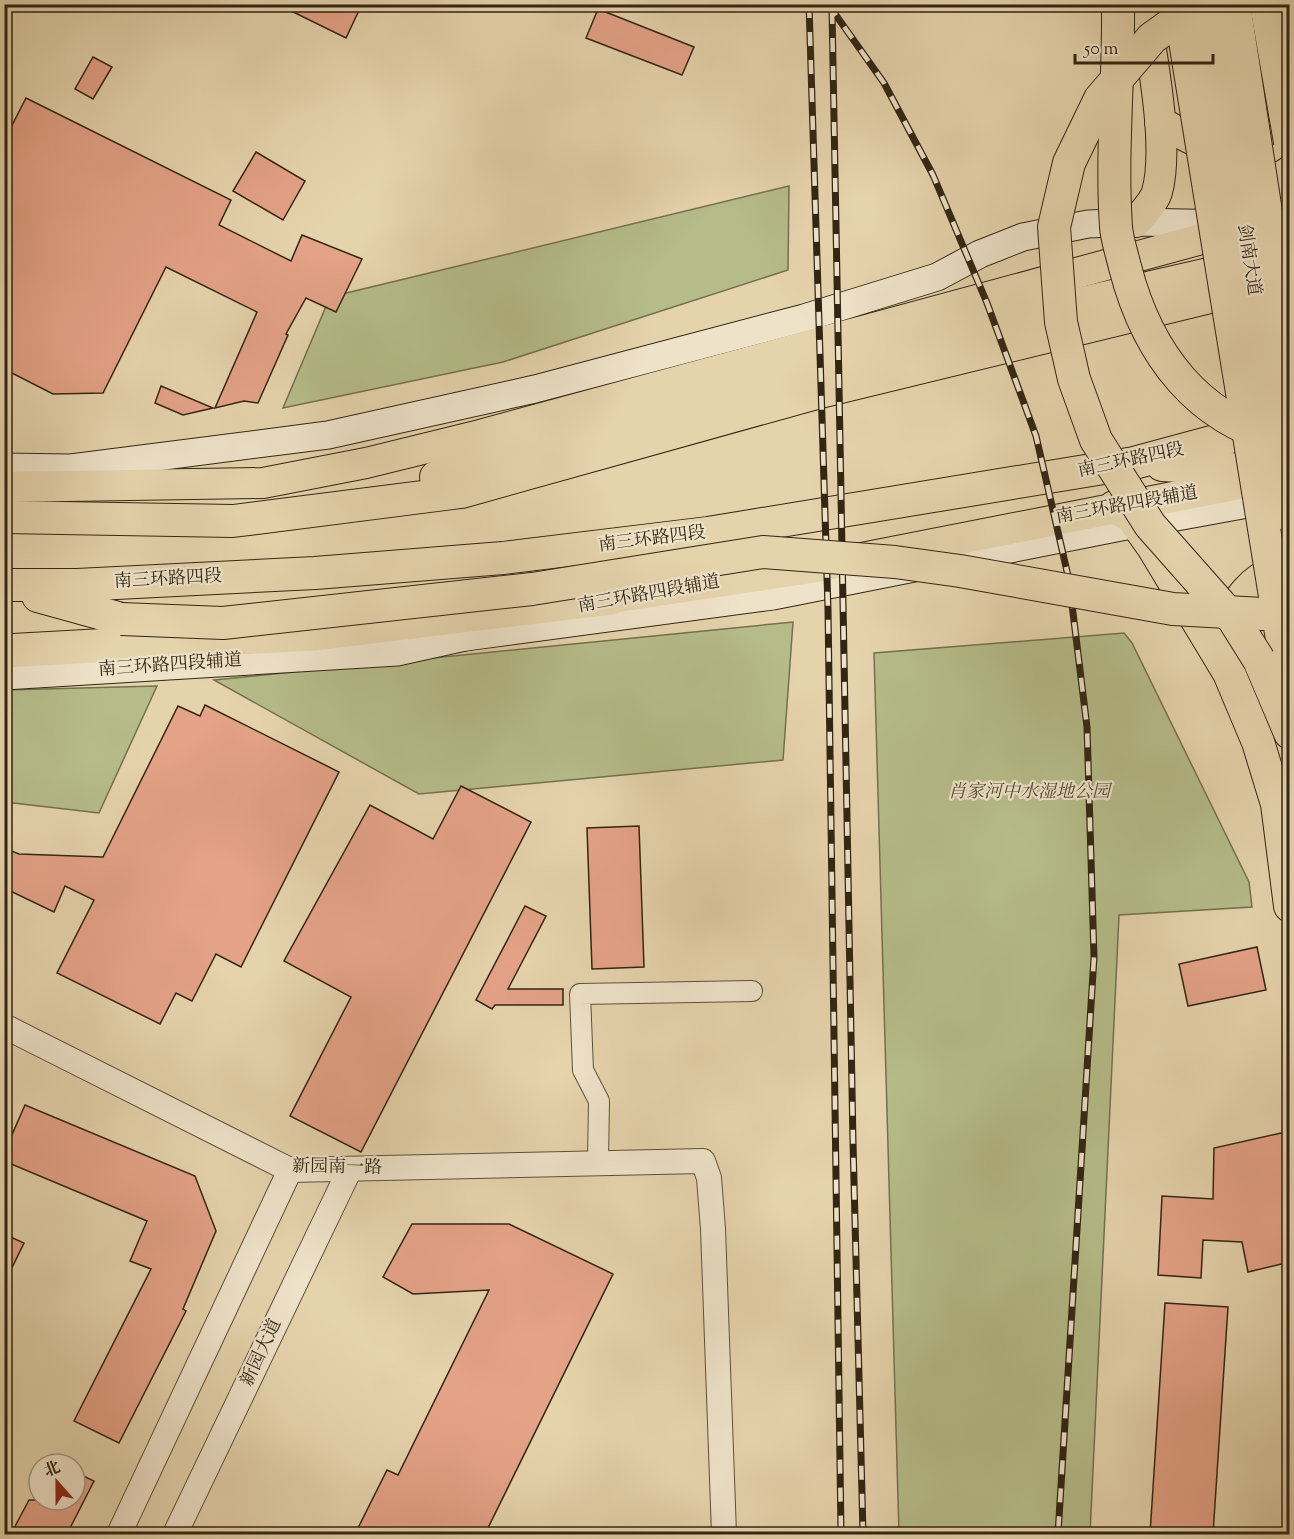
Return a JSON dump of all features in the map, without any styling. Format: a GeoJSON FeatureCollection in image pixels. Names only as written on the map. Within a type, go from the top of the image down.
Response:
{"type":"FeatureCollection","features":[{"type":"Feature","properties":{"kind":"highway"},"geometry":{"type":"LineString","coordinates":[[1118,4],[1116,230],[1131,288],[1149,335],[1175,375],[1226,417],[1268,437],[1290,442]]}},
{"type":"Feature","properties":{"kind":"highway"},"geometry":{"type":"LineString","coordinates":[[1179,4],[1285,619],[1290,687]]}},
{"type":"Feature","properties":{"kind":"highway"},"geometry":{"type":"LineString","coordinates":[[1208,4],[1187,13],[1152,38],[1100,99],[1069,163],[1054,227],[1061,322],[1074,379],[1096,440],[1150,525],[1234,620],[1259,660],[1290,733]]}},
{"type":"Feature","properties":{"kind":"highway","name":"剑南大道"},"geometry":{"type":"LineString","coordinates":[[1208,4],[1290,516]]}},
{"type":"Feature","properties":{"kind":"highway","name":"剑南大道"},"geometry":{"type":"LineString","coordinates":[[1234,4],[1290,368]]}},
{"type":"Feature","properties":{"kind":"highway"},"geometry":{"type":"LineString","coordinates":[[1266,4],[1290,142]]}},
{"type":"Feature","properties":{"kind":"highway"},"geometry":{"type":"LineString","coordinates":[[339,507],[579,434],[847,360],[981,326],[1261,262],[1290,259]]}},
{"type":"Feature","properties":{"kind":"highway"},"geometry":{"type":"LineString","coordinates":[[4,517],[233,521],[461,492],[816,393],[1290,277]]}},
{"type":"Feature","properties":{"kind":"highway","name":"南三环路四段"},"geometry":{"type":"LineString","coordinates":[[4,587],[72,595],[503,558],[708,533],[1134,463],[1290,422]]}},
{"type":"Feature","properties":{"kind":"highway"},"geometry":{"type":"LineString","coordinates":[[1134,463],[1290,473]]}},
{"type":"Feature","properties":{"kind":"highway"},"geometry":{"type":"LineString","coordinates":[[1130,519],[1131,516],[1153,547],[1229,673],[1258,742],[1277,804],[1290,906]]}},
{"type":"Feature","properties":{"kind":"highway"},"geometry":{"type":"LineString","coordinates":[[72,595],[121,619],[234,621],[532,589],[763,552],[895,562],[949,569],[1173,609],[1263,614],[1285,619]]}},
{"type":"Feature","properties":{"kind":"highway"},"geometry":{"type":"LineString","coordinates":[[1240,699],[1231,660],[1230,625],[1235,610],[1252,583],[1290,566]]}},
{"type":"Feature","properties":{"kind":"highway"},"geometry":{"type":"LineString","coordinates":[[4,651],[313,634],[611,598]]}},
{"type":"Feature","properties":{"kind":"main road"},"geometry":{"type":"LineString","coordinates":[[1136,222],[1156,194],[1160,171],[1160,122],[1144,4]]}},
{"type":"Feature","properties":{"kind":"main road"},"geometry":{"type":"LineString","coordinates":[[1160,122],[1217,152],[1250,154],[1270,147],[1290,127]]}},
{"type":"Feature","properties":{"kind":"main road"},"geometry":{"type":"LineString","coordinates":[[4,487],[263,483],[366,463],[480,435],[1290,215]]}},
{"type":"Feature","properties":{"kind":"main road"},"geometry":{"type":"LineString","coordinates":[[71,468],[328,435],[535,389],[804,318],[926,280],[1023,237],[1088,224],[1136,222],[1257,225]]}},
{"type":"Feature","properties":{"kind":"main road"},"geometry":{"type":"LineString","coordinates":[[4,467],[71,468],[319,460],[480,435]]}},
{"type":"Feature","properties":{"kind":"main road","name":"南三环路四段辅道"},"geometry":{"type":"LineString","coordinates":[[4,676],[397,652],[466,638],[611,598],[1130,519],[1290,473]]}},
{"type":"Feature","properties":{"kind":"main road"},"geometry":{"type":"LineString","coordinates":[[466,638],[773,596],[1130,519],[1290,496]]}},
{"type":"Feature","properties":{"kind":"street"},"geometry":{"type":"LineString","coordinates":[[598,1161],[599,1101],[583,1070],[580,994],[752,992]]}},
{"type":"Feature","properties":{"kind":"street","name":"新园南一路"},"geometry":{"type":"LineString","coordinates":[[4,1026],[290,1170],[349,1171],[598,1161],[703,1161],[709,1178],[713,1229],[724,1534]]}},
{"type":"Feature","properties":{"kind":"street"},"geometry":{"type":"LineString","coordinates":[[119,1534],[290,1170]]}},
{"type":"Feature","properties":{"kind":"street","name":"新园大道"},"geometry":{"type":"LineString","coordinates":[[175,1534],[349,1171]]}},
{"type":"Feature","properties":{"kind":"green space"},"geometry":{"type":"Polygon","coordinates":[[[789,186],[788,270],[503,362],[283,408],[330,297],[789,186]]]}},
{"type":"Feature","properties":{"kind":"green space"},"geometry":{"type":"Polygon","coordinates":[[[793,622],[783,760],[419,794],[214,680],[793,622]]]}},
{"type":"Feature","properties":{"kind":"green space","name":"肖家河中水湿地公园"},"geometry":{"type":"Polygon","coordinates":[[[1124,633],[1132,643],[1249,882],[1252,907],[1119,915],[1090,1534],[899,1534],[874,653],[1124,633]]]}},
{"type":"Feature","properties":{"kind":"green space"},"geometry":{"type":"Polygon","coordinates":[[[157,686],[99,813],[5,802],[5,690],[157,686]]]}},
{"type":"Feature","properties":{"kind":"building"},"geometry":{"type":"Polygon","coordinates":[[[277,4],[362,4],[346,38],[277,4]]]}},
{"type":"Feature","properties":{"kind":"building"},"geometry":{"type":"Polygon","coordinates":[[[598,9],[694,47],[682,75],[586,38],[598,9]]]}},
{"type":"Feature","properties":{"kind":"building"},"geometry":{"type":"Polygon","coordinates":[[[93,57],[112,67],[93,99],[75,89],[93,57]]]}},
{"type":"Feature","properties":{"kind":"building"},"geometry":{"type":"Polygon","coordinates":[[[26,98],[231,200],[219,225],[291,261],[302,235],[362,259],[336,312],[306,298],[286,334],[288,335],[258,403],[244,401],[215,408],[257,312],[166,267],[103,393],[53,394],[4,369],[4,141],[26,98]]]}},
{"type":"Feature","properties":{"kind":"building"},"geometry":{"type":"Polygon","coordinates":[[[256,152],[305,181],[283,220],[233,191],[256,152]]]}},
{"type":"Feature","properties":{"kind":"building"},"geometry":{"type":"Polygon","coordinates":[[[161,386],[213,408],[183,415],[155,403],[161,386]]]}},
{"type":"Feature","properties":{"kind":"building"},"geometry":{"type":"Polygon","coordinates":[[[205,705],[339,772],[241,967],[216,954],[192,1001],[176,993],[160,1024],[57,973],[94,900],[65,886],[54,912],[4,888],[4,848],[19,854],[103,857],[178,706],[200,716],[205,705]]]}},
{"type":"Feature","properties":{"kind":"building"},"geometry":{"type":"Polygon","coordinates":[[[461,786],[531,822],[361,1152],[290,1116],[351,997],[284,961],[370,805],[433,839],[461,786]]]}},
{"type":"Feature","properties":{"kind":"building"},"geometry":{"type":"Polygon","coordinates":[[[639,826],[644,967],[592,969],[587,828],[639,826]]]}},
{"type":"Feature","properties":{"kind":"building"},"geometry":{"type":"Polygon","coordinates":[[[525,906],[546,916],[508,989],[563,989],[563,1005],[495,1005],[492,1009],[476,1000],[525,906]]]}},
{"type":"Feature","properties":{"kind":"building"},"geometry":{"type":"Polygon","coordinates":[[[1257,947],[1266,990],[1188,1006],[1179,964],[1257,947]]]}},
{"type":"Feature","properties":{"kind":"building"},"geometry":{"type":"Polygon","coordinates":[[[25,1105],[195,1176],[216,1231],[183,1309],[186,1311],[119,1443],[74,1421],[151,1269],[130,1261],[147,1221],[4,1161],[4,1153],[25,1105]]]}},
{"type":"Feature","properties":{"kind":"building"},"geometry":{"type":"Polygon","coordinates":[[[1290,1131],[1290,1262],[1248,1272],[1242,1242],[1203,1240],[1201,1278],[1158,1275],[1162,1196],[1213,1199],[1214,1148],[1290,1131]]]}},
{"type":"Feature","properties":{"kind":"building"},"geometry":{"type":"Polygon","coordinates":[[[412,1224],[509,1224],[613,1274],[485,1534],[355,1534],[387,1470],[398,1475],[489,1290],[413,1294],[383,1277],[412,1224]]]}},
{"type":"Feature","properties":{"kind":"building"},"geometry":{"type":"Polygon","coordinates":[[[4,1234],[24,1243],[4,1284],[4,1234]]]}},
{"type":"Feature","properties":{"kind":"building"},"geometry":{"type":"Polygon","coordinates":[[[1165,1303],[1228,1307],[1213,1534],[1150,1534],[1165,1303]]]}},
{"type":"Feature","properties":{"kind":"building"},"geometry":{"type":"Polygon","coordinates":[[[87,1478],[94,1481],[87,1495],[87,1478]]]}},
{"type":"Feature","properties":{"kind":"building"},"geometry":{"type":"Polygon","coordinates":[[[27,1504],[27,1512],[78,1512],[67,1534],[11,1534],[27,1504]]]}},
{"type":"Feature","properties":{"kind":"railway"},"geometry":{"type":"LineString","coordinates":[[809,4],[828,609],[841,1534]]}},
{"type":"Feature","properties":{"kind":"railway"},"geometry":{"type":"LineString","coordinates":[[828,4],[884,83],[933,175],[987,303],[1036,436],[1069,580],[1087,727],[1094,957],[1058,1534]]}},
{"type":"Feature","properties":{"kind":"railway"},"geometry":{"type":"LineString","coordinates":[[832,10],[853,1142],[863,1534]]}}]}
